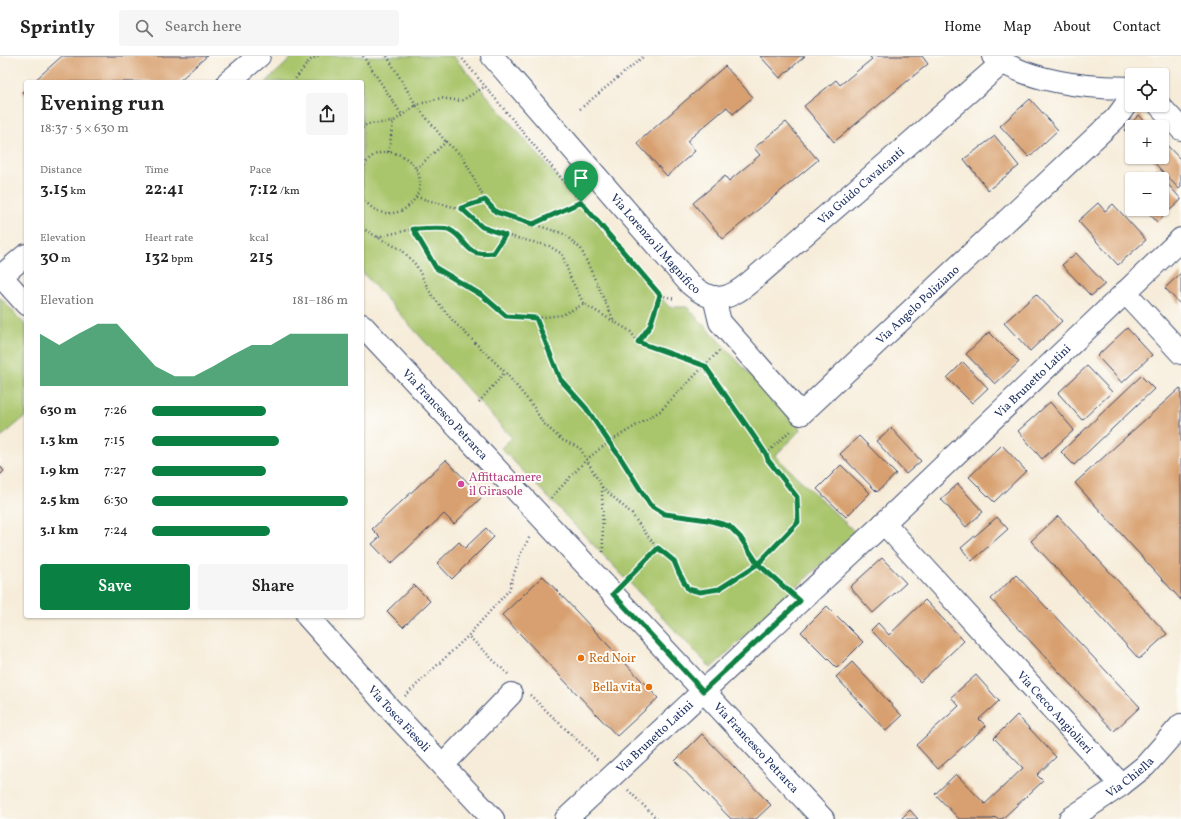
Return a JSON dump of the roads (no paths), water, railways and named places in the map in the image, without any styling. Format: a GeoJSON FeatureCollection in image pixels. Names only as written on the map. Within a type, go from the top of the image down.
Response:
{"type":"FeatureCollection","features":[{"type":"Feature","properties":{"kind":"street"},"geometry":{"type":"LineString","coordinates":[[230,80],[259,56]]}},
{"type":"Feature","properties":{"kind":"street","name":"Via Lorenzo il Magnifico"},"geometry":{"type":"LineString","coordinates":[[492,56],[690,284],[698,290],[714,297]]}},
{"type":"Feature","properties":{"kind":"street"},"geometry":{"type":"LineString","coordinates":[[997,59],[1035,76],[1070,84],[1102,88],[1125,88]]}},
{"type":"Feature","properties":{"kind":"street","name":"Via Guido Cavalcanti"},"geometry":{"type":"LineString","coordinates":[[714,297],[727,297],[742,289],[997,59]]}},
{"type":"Feature","properties":{"kind":"street","name":"Via Angelo Poliziano"},"geometry":{"type":"LineString","coordinates":[[714,297],[720,322],[801,414],[1116,118],[1125,106]]}},
{"type":"Feature","properties":{"kind":"street"},"geometry":{"type":"LineString","coordinates":[[1165,112],[1181,130]]}},
{"type":"Feature","properties":{"kind":"street","name":"Via Brunetto Latini"},"geometry":{"type":"LineString","coordinates":[[566,819],[884,523],[1181,239]]}},
{"type":"Feature","properties":{"kind":"street"},"geometry":{"type":"LineString","coordinates":[[24,257],[0,276],[24,302]]}},
{"type":"Feature","properties":{"kind":"street"},"geometry":{"type":"LineString","coordinates":[[1125,292],[1181,354]]}},
{"type":"Feature","properties":{"kind":"street","name":"Via Francesco Petrarca"},"geometry":{"type":"LineString","coordinates":[[364,328],[823,819]]}},
{"type":"Feature","properties":{"kind":"street","name":"Via Cecco Angiolieri"},"geometry":{"type":"LineString","coordinates":[[884,523],[1121,785]]}},
{"type":"Feature","properties":{"kind":"street","name":"Via Tosca Fiesoli"},"geometry":{"type":"LineString","coordinates":[[308,618],[493,819]]}},
{"type":"Feature","properties":{"kind":"street"},"geometry":{"type":"LineString","coordinates":[[443,765],[511,694]]}},
{"type":"Feature","properties":{"kind":"street","name":"Via Chiella"},"geometry":{"type":"LineString","coordinates":[[1070,819],[1121,785],[1145,766],[1181,725]]}},
{"type":"Feature","properties":{"kind":"place","name":"Affittacamere il Girasole"},"geometry":{"type":"Point","coordinates":[461,484]}},
{"type":"Feature","properties":{"kind":"place","name":"Red Noir"},"geometry":{"type":"Point","coordinates":[581,658]}},
{"type":"Feature","properties":{"kind":"place","name":"Bella vita"},"geometry":{"type":"Point","coordinates":[649,687]}}]}
